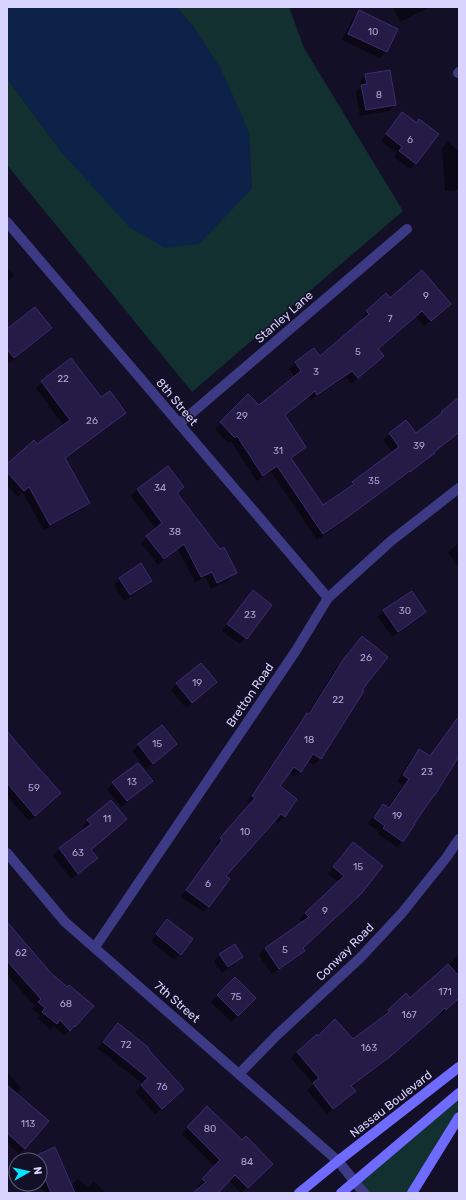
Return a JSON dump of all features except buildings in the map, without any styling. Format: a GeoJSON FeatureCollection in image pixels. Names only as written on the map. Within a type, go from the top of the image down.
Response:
{"type":"FeatureCollection","features":[{"type":"Feature","properties":{"kind":"main road","name":"Nassau Boulevard"},"geometry":{"type":"LineString","coordinates":[[300,1193],[338,1161],[459,1067]]}},
{"type":"Feature","properties":{"kind":"main road"},"geometry":{"type":"LineString","coordinates":[[341,1193],[459,1093]]}},
{"type":"Feature","properties":{"kind":"main road"},"geometry":{"type":"LineString","coordinates":[[412,1193],[459,1116]]}},
{"type":"Feature","properties":{"kind":"street","name":"8th Street"},"geometry":{"type":"LineString","coordinates":[[7,222],[328,598]]}},
{"type":"Feature","properties":{"kind":"street","name":"Stanley Lane"},"geometry":{"type":"LineString","coordinates":[[179,424],[407,229]]}},
{"type":"Feature","properties":{"kind":"street","name":"Bretton Road"},"geometry":{"type":"LineString","coordinates":[[95,947],[295,652],[328,598],[391,541],[459,488]]}},
{"type":"Feature","properties":{"kind":"street","name":"Conway Road"},"geometry":{"type":"LineString","coordinates":[[239,1074],[276,1036],[360,958],[381,936],[402,913],[446,858],[459,839]]}},
{"type":"Feature","properties":{"kind":"street","name":"7th Street"},"geometry":{"type":"LineString","coordinates":[[7,853],[65,922],[338,1161]]}},
{"type":"Feature","properties":{"kind":"street"},"geometry":{"type":"LineString","coordinates":[[338,1161],[364,1193]]}},
{"type":"Feature","properties":{"kind":"green space"},"geometry":{"type":"Polygon","coordinates":[[[176,7],[289,7],[304,48],[403,211],[192,392],[7,165],[7,78],[63,154],[195,29],[176,7]]]}},
{"type":"Feature","properties":{"kind":"green space"},"geometry":{"type":"Polygon","coordinates":[[[459,1098],[459,1108],[407,1193],[369,1193],[360,1182],[459,1098]]]}},
{"type":"Feature","properties":{"kind":"water"},"geometry":{"type":"Polygon","coordinates":[[[7,7],[176,7],[195,29],[221,69],[249,132],[252,189],[199,244],[165,248],[129,227],[63,154],[7,78],[7,7]]]}}]}
